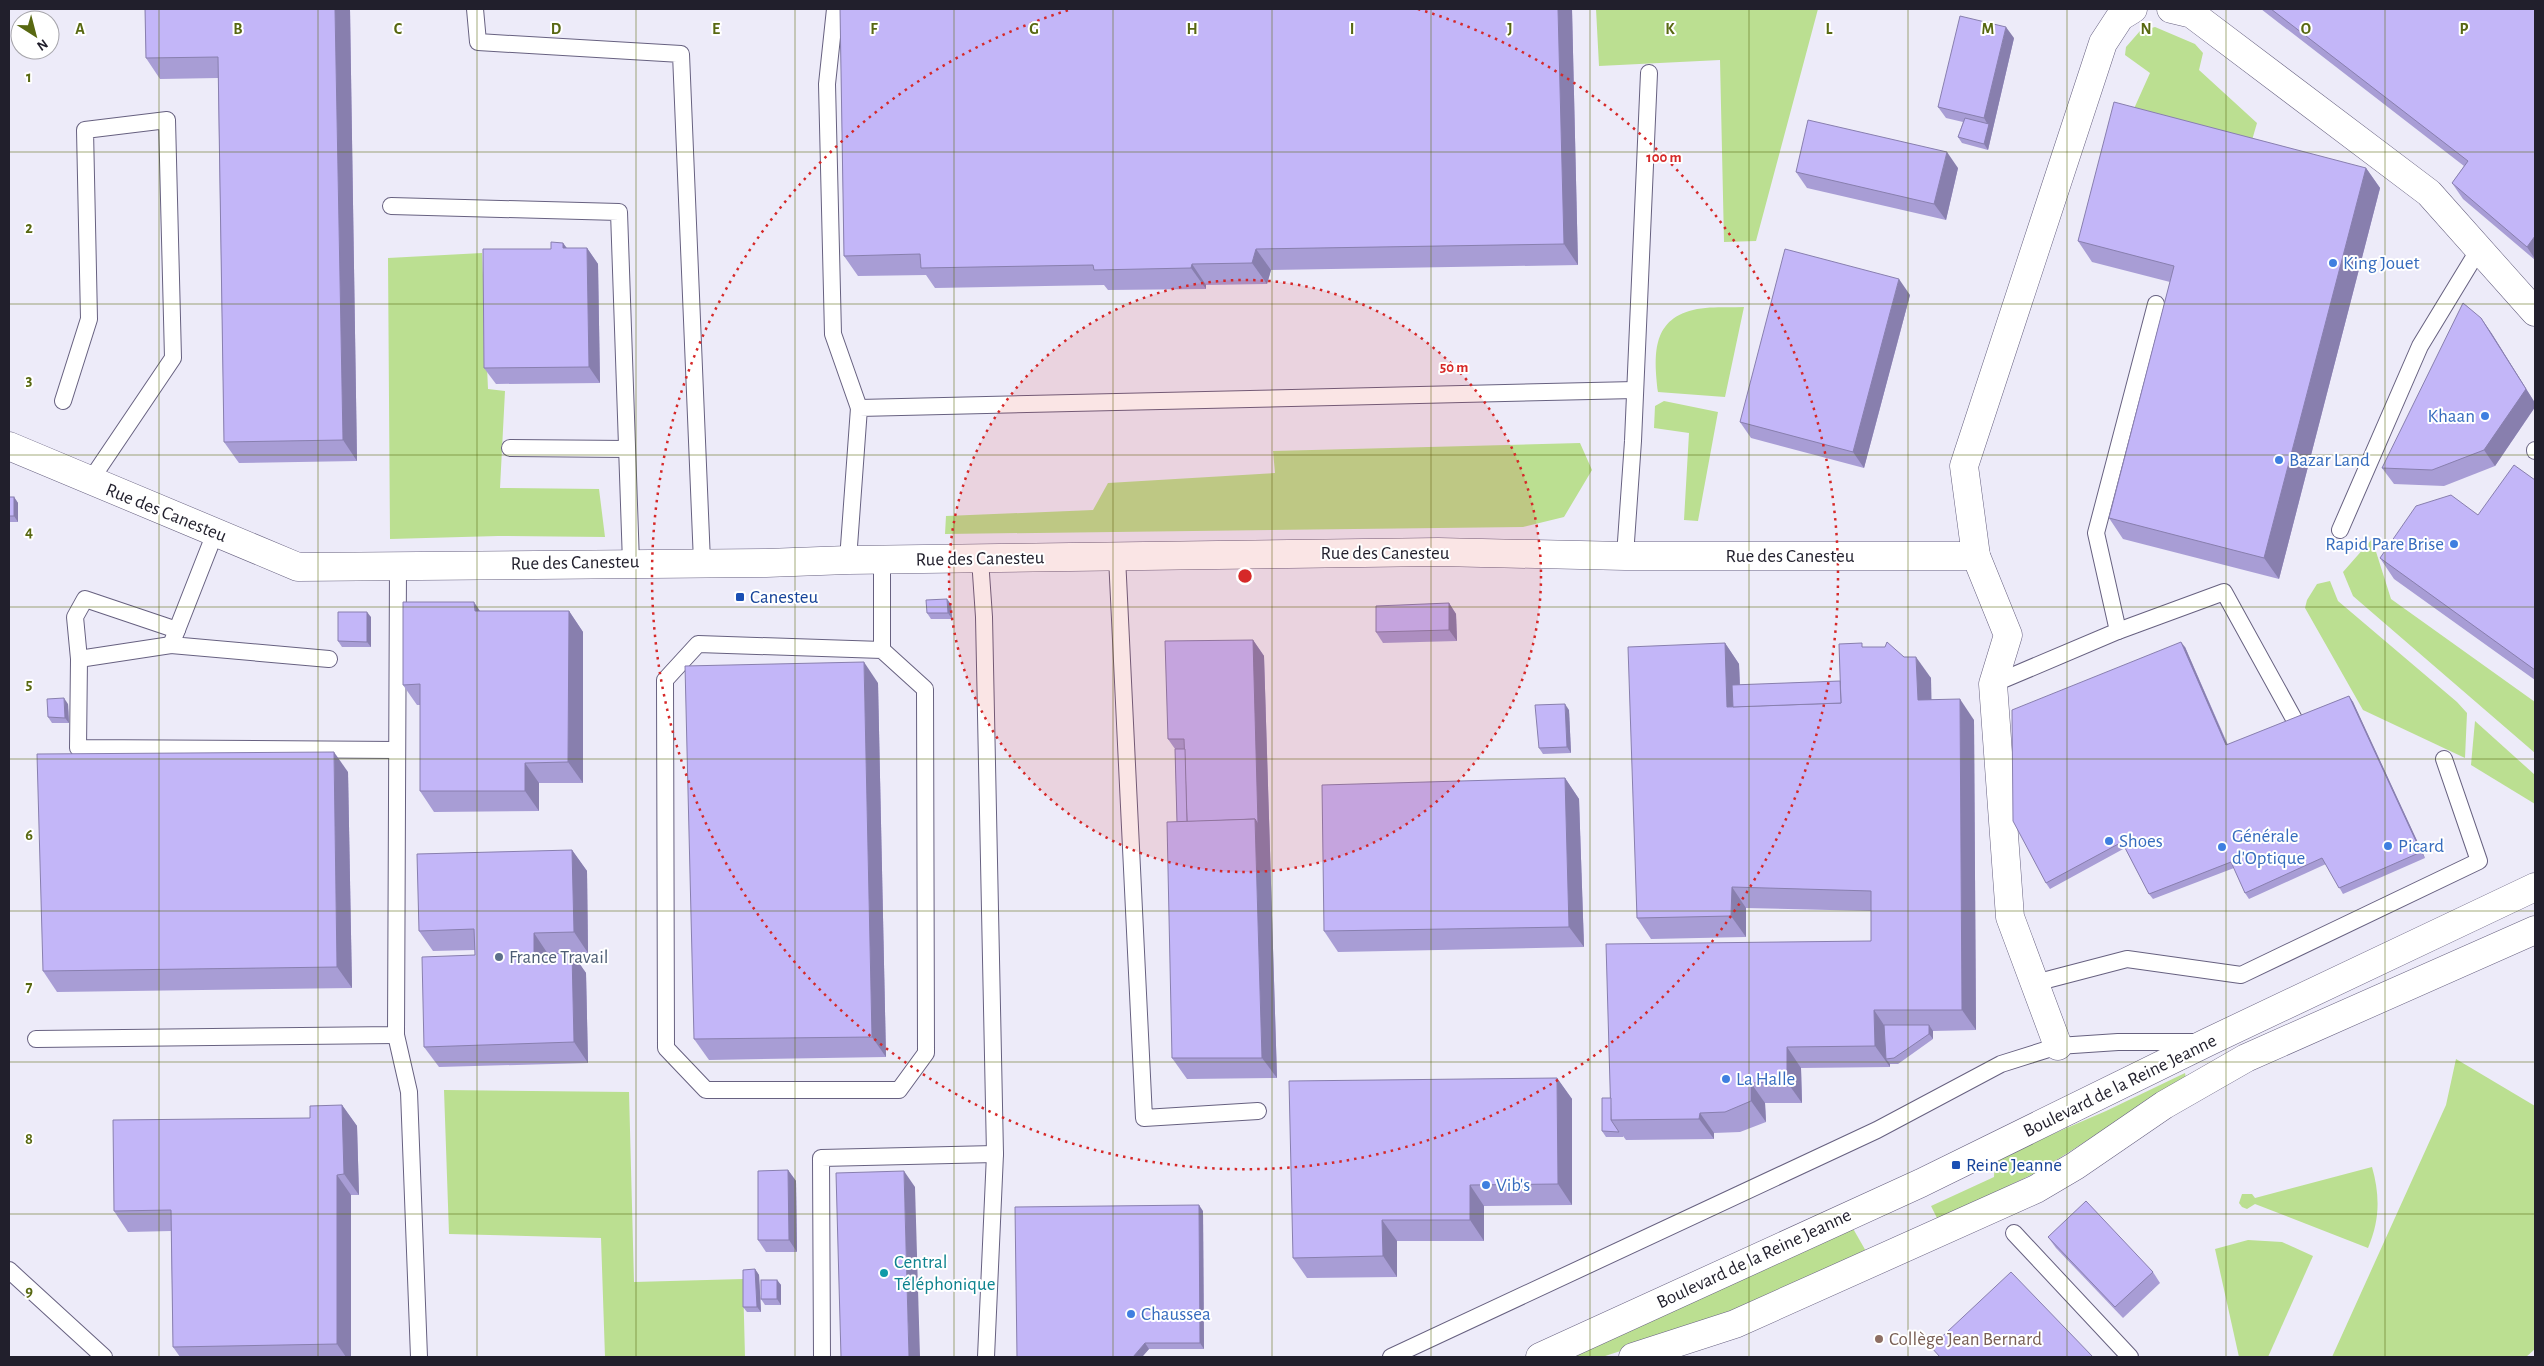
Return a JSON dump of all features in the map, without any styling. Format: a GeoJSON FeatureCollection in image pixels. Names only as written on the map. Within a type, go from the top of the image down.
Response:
{"type":"FeatureCollection","features":[{"type":"Feature","properties":{"kind":"street"},"geometry":{"type":"LineString","coordinates":[[2171,9],[2192,14],[2429,193],[2535,312]]}},
{"type":"Feature","properties":{"kind":"street"},"geometry":{"type":"LineString","coordinates":[[2058,1046],[2010,917],[1993,684],[2008,635],[1976,556],[1964,466],[2103,43],[2120,12]]}},
{"type":"Feature","properties":{"kind":"street","name":"Rue des Canesteu"},"geometry":{"type":"LineString","coordinates":[[9,446],[298,567],[702,562],[766,563],[848,560],[1438,552],[1625,556],[1976,556]]}},
{"type":"Feature","properties":{"kind":"street","name":"Boulevard de la Reine Jeanne"},"geometry":{"type":"LineString","coordinates":[[1540,1357],[1921,1182],[2208,1042],[2535,887]]}},
{"type":"Feature","properties":{"kind":"street","name":"Boulevard de la Reine Jeanne"},"geometry":{"type":"LineString","coordinates":[[1633,1357],[1734,1324],[2036,1189],[2075,1166],[2164,1105],[2246,1058],[2535,930]]}},
{"type":"Feature","properties":{"kind":"lane"},"geometry":{"type":"LineString","coordinates":[[476,9],[478,42],[681,54],[702,562]]}},
{"type":"Feature","properties":{"kind":"lane"},"geometry":{"type":"LineString","coordinates":[[835,9],[827,84],[833,334],[859,408],[848,560]]}},
{"type":"Feature","properties":{"kind":"lane"},"geometry":{"type":"LineString","coordinates":[[1625,556],[1635,390],[1649,73]]}},
{"type":"Feature","properties":{"kind":"lane"},"geometry":{"type":"LineString","coordinates":[[62,401],[89,319],[85,130],[167,120],[173,358],[90,481]]}},
{"type":"Feature","properties":{"kind":"lane"},"geometry":{"type":"LineString","coordinates":[[391,206],[619,212],[631,563]]}},
{"type":"Feature","properties":{"kind":"lane"},"geometry":{"type":"LineString","coordinates":[[2340,530],[2420,346],[2479,249]]}},
{"type":"Feature","properties":{"kind":"lane"},"geometry":{"type":"LineString","coordinates":[[2118,631],[2096,533],[2156,304]]}},
{"type":"Feature","properties":{"kind":"lane"},"geometry":{"type":"LineString","coordinates":[[859,408],[1635,390]]}},
{"type":"Feature","properties":{"kind":"lane"},"geometry":{"type":"LineString","coordinates":[[510,448],[627,449]]}},
{"type":"Feature","properties":{"kind":"lane"},"geometry":{"type":"LineString","coordinates":[[174,638],[215,533]]}},
{"type":"Feature","properties":{"kind":"lane"},"geometry":{"type":"LineString","coordinates":[[1117,556],[1144,1118],[1258,1112]]}},
{"type":"Feature","properties":{"kind":"lane"},"geometry":{"type":"LineString","coordinates":[[980,559],[984,617],[995,1154],[986,1357]]}},
{"type":"Feature","properties":{"kind":"lane"},"geometry":{"type":"LineString","coordinates":[[882,560],[882,650],[925,689],[926,1053],[899,1090],[706,1090],[666,1048],[665,680],[698,644],[882,650]]}},
{"type":"Feature","properties":{"kind":"lane"},"geometry":{"type":"LineString","coordinates":[[398,566],[396,1035],[410,1092],[419,1357]]}},
{"type":"Feature","properties":{"kind":"lane"},"geometry":{"type":"LineString","coordinates":[[1993,684],[2118,631],[2224,592],[2294,719]]}},
{"type":"Feature","properties":{"kind":"lane"},"geometry":{"type":"LineString","coordinates":[[329,659],[174,638],[85,599],[75,618],[79,659],[78,748],[397,750]]}},
{"type":"Feature","properties":{"kind":"lane"},"geometry":{"type":"LineString","coordinates":[[79,659],[174,638]]}},
{"type":"Feature","properties":{"kind":"lane"},"geometry":{"type":"LineString","coordinates":[[2035,983],[2127,959],[2241,975],[2479,861],[2444,759]]}},
{"type":"Feature","properties":{"kind":"lane"},"geometry":{"type":"LineString","coordinates":[[36,1039],[396,1035]]}},
{"type":"Feature","properties":{"kind":"lane"},"geometry":{"type":"LineString","coordinates":[[1392,1357],[1877,1130],[2001,1064],[2058,1046],[2118,1042],[2208,1042]]}},
{"type":"Feature","properties":{"kind":"lane"},"geometry":{"type":"LineString","coordinates":[[822,1357],[821,1158],[995,1154]]}},
{"type":"Feature","properties":{"kind":"lane"},"geometry":{"type":"LineString","coordinates":[[2014,1233],[2130,1357]]}},
{"type":"Feature","properties":{"kind":"lane"},"geometry":{"type":"LineString","coordinates":[[9,1270],[104,1357]]}},
{"type":"Feature","properties":{"kind":"green space"},"geometry":{"type":"Polygon","coordinates":[[[1596,9],[1818,9],[1756,241],[1724,242],[1720,60],[1599,66],[1596,9]]]}},
{"type":"Feature","properties":{"kind":"green space"},"geometry":{"type":"Polygon","coordinates":[[[2155,27],[2195,44],[2203,53],[2199,70],[2257,123],[2248,154],[2128,122],[2150,73],[2125,55],[2126,47],[2140,31],[2155,27]]]}},
{"type":"Feature","properties":{"kind":"green space"},"geometry":{"type":"Polygon","coordinates":[[[482,253],[488,389],[505,391],[500,488],[599,489],[605,537],[498,536],[390,539],[388,258],[482,253]]]}},
{"type":"Feature","properties":{"kind":"green space"},"geometry":{"type":"Polygon","coordinates":[[[1744,307],[1725,397],[1658,392],[1656,353],[1662,331],[1669,322],[1679,315],[1693,310],[1744,307]]]}},
{"type":"Feature","properties":{"kind":"green space"},"geometry":{"type":"Polygon","coordinates":[[[1664,401],[1718,412],[1698,521],[1684,520],[1689,433],[1654,428],[1655,406],[1664,401]]]}},
{"type":"Feature","properties":{"kind":"green space"},"geometry":{"type":"Polygon","coordinates":[[[1580,443],[1592,470],[1564,517],[1523,527],[945,534],[946,516],[1093,510],[1108,483],[1275,473],[1273,451],[1580,443]]]}},
{"type":"Feature","properties":{"kind":"green space"},"geometry":{"type":"Polygon","coordinates":[[[2372,539],[2391,599],[2535,702],[2535,753],[2353,596],[2343,572],[2372,539]]]}},
{"type":"Feature","properties":{"kind":"green space"},"geometry":{"type":"Polygon","coordinates":[[[2330,581],[2338,601],[2457,702],[2467,713],[2465,758],[2363,710],[2305,608],[2307,600],[2317,584],[2330,581]]]}},
{"type":"Feature","properties":{"kind":"green space"},"geometry":{"type":"Polygon","coordinates":[[[2475,721],[2535,775],[2535,804],[2471,765],[2475,721]]]}},
{"type":"Feature","properties":{"kind":"green space"},"geometry":{"type":"Polygon","coordinates":[[[2456,1059],[2535,1106],[2535,1349],[2526,1357],[2332,1357],[2446,1105],[2456,1059]]]}},
{"type":"Feature","properties":{"kind":"green space"},"geometry":{"type":"Polygon","coordinates":[[[2185,1073],[2186,1078],[2039,1171],[1938,1220],[1931,1206],[1994,1177],[1995,1159],[2106,1111],[2185,1073]]]}},
{"type":"Feature","properties":{"kind":"green space"},"geometry":{"type":"Polygon","coordinates":[[[444,1090],[629,1092],[634,1282],[743,1279],[745,1357],[605,1357],[601,1238],[449,1234],[444,1090]]]}},
{"type":"Feature","properties":{"kind":"green space"},"geometry":{"type":"Polygon","coordinates":[[[2372,1167],[2378,1208],[2375,1227],[2368,1248],[2255,1204],[2247,1209],[2239,1203],[2242,1194],[2252,1194],[2255,1198],[2372,1167]]]}},
{"type":"Feature","properties":{"kind":"green space"},"geometry":{"type":"Polygon","coordinates":[[[1851,1225],[1867,1253],[1732,1315],[1602,1357],[1565,1357],[1851,1225]]]}},
{"type":"Feature","properties":{"kind":"green space"},"geometry":{"type":"Polygon","coordinates":[[[2248,1240],[2282,1242],[2313,1256],[2268,1357],[2239,1357],[2215,1249],[2248,1240]]]}},
{"type":"Feature","properties":{"kind":"building"},"geometry":{"type":"Polygon","coordinates":[[[145,9],[335,9],[343,440],[224,442],[218,57],[146,58],[145,9]]]}},
{"type":"Feature","properties":{"kind":"building"},"geometry":{"type":"Polygon","coordinates":[[[840,9],[1558,9],[1564,244],[1256,249],[1252,263],[1192,264],[1191,268],[1094,270],[1093,265],[921,268],[920,254],[844,256],[840,9]]]}},
{"type":"Feature","properties":{"kind":"building"},"geometry":{"type":"Polygon","coordinates":[[[2271,9],[2535,9],[2535,236],[2527,247],[2452,183],[2468,161],[2271,9]]]}},
{"type":"Feature","properties":{"kind":"building"},"geometry":{"type":"Polygon","coordinates":[[[1960,16],[2006,27],[1984,118],[1938,107],[1960,16]]]}},
{"type":"Feature","properties":{"kind":"building"},"geometry":{"type":"Polygon","coordinates":[[[2114,102],[2366,168],[2264,558],[2109,518],[2174,266],[2078,241],[2114,102]]]}},
{"type":"Feature","properties":{"kind":"building"},"geometry":{"type":"Polygon","coordinates":[[[1965,118],[1989,124],[1984,144],[1958,137],[1965,118]]]}},
{"type":"Feature","properties":{"kind":"building"},"geometry":{"type":"Polygon","coordinates":[[[1808,120],[1947,152],[1934,204],[1796,172],[1808,120]]]}},
{"type":"Feature","properties":{"kind":"building"},"geometry":{"type":"Polygon","coordinates":[[[551,242],[563,243],[563,248],[587,248],[589,367],[484,368],[483,249],[551,249],[551,242]]]}},
{"type":"Feature","properties":{"kind":"building"},"geometry":{"type":"Polygon","coordinates":[[[1785,249],[1899,279],[1853,452],[1740,422],[1785,249]]]}},
{"type":"Feature","properties":{"kind":"building"},"geometry":{"type":"Polygon","coordinates":[[[2463,303],[2481,318],[2526,389],[2484,450],[2432,470],[2382,468],[2463,303]]]}},
{"type":"Feature","properties":{"kind":"building"},"geometry":{"type":"Polygon","coordinates":[[[2514,465],[2535,480],[2535,670],[2380,558],[2416,506],[2451,495],[2478,515],[2514,465]]]}},
{"type":"Feature","properties":{"kind":"building"},"geometry":{"type":"Polygon","coordinates":[[[9,497],[14,497],[14,516],[9,516],[9,497]]]}},
{"type":"Feature","properties":{"kind":"building"},"geometry":{"type":"Polygon","coordinates":[[[947,599],[948,613],[927,613],[926,600],[947,599]]]}},
{"type":"Feature","properties":{"kind":"building"},"geometry":{"type":"Polygon","coordinates":[[[403,602],[474,602],[475,611],[569,611],[568,762],[525,763],[525,791],[420,791],[420,684],[403,685],[403,602]]]}},
{"type":"Feature","properties":{"kind":"building"},"geometry":{"type":"Polygon","coordinates":[[[1449,603],[1449,630],[1376,632],[1376,606],[1449,603]]]}},
{"type":"Feature","properties":{"kind":"building"},"geometry":{"type":"Polygon","coordinates":[[[338,612],[367,612],[367,642],[338,641],[338,612]]]}},
{"type":"Feature","properties":{"kind":"building"},"geometry":{"type":"Polygon","coordinates":[[[1253,640],[1258,824],[1255,819],[1187,822],[1184,739],[1168,739],[1165,641],[1253,640]]]}},
{"type":"Feature","properties":{"kind":"building"},"geometry":{"type":"Polygon","coordinates":[[[1887,642],[1904,657],[1916,657],[1918,700],[1960,699],[1962,1010],[1874,1010],[1875,1046],[1787,1047],[1787,1082],[1751,1083],[1751,1101],[1725,1112],[1700,1113],[1699,1119],[1611,1120],[1606,944],[1871,941],[1871,891],[1732,887],[1731,916],[1637,918],[1628,647],[1725,643],[1727,707],[1841,703],[1839,644],[1862,643],[1862,647],[1885,647],[1887,642]]]}},
{"type":"Feature","properties":{"kind":"building"},"geometry":{"type":"Polygon","coordinates":[[[2181,642],[2226,745],[2349,696],[2421,852],[2339,888],[2322,858],[2245,893],[2231,862],[2149,894],[2122,842],[2046,883],[2013,821],[2012,710],[2181,642]]]}},
{"type":"Feature","properties":{"kind":"building"},"geometry":{"type":"Polygon","coordinates":[[[864,662],[872,1037],[694,1039],[685,666],[864,662]]]}},
{"type":"Feature","properties":{"kind":"building"},"geometry":{"type":"Polygon","coordinates":[[[1840,681],[1841,703],[1733,707],[1732,685],[1840,681]]]}},
{"type":"Feature","properties":{"kind":"building"},"geometry":{"type":"Polygon","coordinates":[[[64,698],[65,718],[48,717],[47,699],[64,698]]]}},
{"type":"Feature","properties":{"kind":"building"},"geometry":{"type":"Polygon","coordinates":[[[1565,704],[1567,747],[1539,748],[1535,705],[1565,704]]]}},
{"type":"Feature","properties":{"kind":"building"},"geometry":{"type":"Polygon","coordinates":[[[1175,749],[1185,749],[1187,822],[1177,822],[1175,749]]]}},
{"type":"Feature","properties":{"kind":"building"},"geometry":{"type":"Polygon","coordinates":[[[334,752],[337,967],[43,971],[37,754],[334,752]]]}},
{"type":"Feature","properties":{"kind":"building"},"geometry":{"type":"Polygon","coordinates":[[[1565,778],[1569,927],[1324,931],[1322,785],[1565,778]]]}},
{"type":"Feature","properties":{"kind":"building"},"geometry":{"type":"Polygon","coordinates":[[[1255,819],[1262,1058],[1172,1058],[1167,822],[1255,819]]]}},
{"type":"Feature","properties":{"kind":"building"},"geometry":{"type":"Polygon","coordinates":[[[572,850],[574,932],[534,933],[534,954],[572,953],[574,1042],[424,1047],[422,957],[475,955],[474,929],[419,931],[417,854],[572,850]]]}},
{"type":"Feature","properties":{"kind":"building"},"geometry":{"type":"Polygon","coordinates":[[[1884,1025],[1929,1025],[1929,1034],[1894,1058],[1886,1059],[1884,1025]]]}},
{"type":"Feature","properties":{"kind":"building"},"geometry":{"type":"Polygon","coordinates":[[[1557,1078],[1558,1184],[1470,1185],[1470,1220],[1382,1220],[1383,1256],[1293,1258],[1289,1081],[1557,1078]]]}},
{"type":"Feature","properties":{"kind":"building"},"geometry":{"type":"Polygon","coordinates":[[[1602,1098],[1611,1098],[1611,1120],[1619,1132],[1602,1131],[1602,1098]]]}},
{"type":"Feature","properties":{"kind":"building"},"geometry":{"type":"Polygon","coordinates":[[[342,1105],[344,1174],[337,1175],[337,1344],[173,1347],[171,1210],[114,1211],[113,1120],[310,1118],[310,1106],[342,1105]]]}},
{"type":"Feature","properties":{"kind":"building"},"geometry":{"type":"Polygon","coordinates":[[[788,1170],[789,1240],[758,1240],[758,1171],[788,1170]]]}},
{"type":"Feature","properties":{"kind":"building","name":"Central Téléphonique"},"geometry":{"type":"Polygon","coordinates":[[[904,1171],[909,1357],[841,1357],[836,1173],[904,1171]]]}},
{"type":"Feature","properties":{"kind":"building"},"geometry":{"type":"Polygon","coordinates":[[[2086,1201],[2153,1272],[2115,1307],[2048,1237],[2086,1201]]]}},
{"type":"Feature","properties":{"kind":"building"},"geometry":{"type":"Polygon","coordinates":[[[1199,1205],[1200,1343],[1145,1343],[1133,1357],[1017,1357],[1015,1207],[1199,1205]]]}},
{"type":"Feature","properties":{"kind":"building"},"geometry":{"type":"Polygon","coordinates":[[[755,1269],[757,1307],[743,1307],[743,1270],[755,1269]]]}},
{"type":"Feature","properties":{"kind":"building"},"geometry":{"type":"Polygon","coordinates":[[[2011,1272],[2093,1357],[1940,1357],[1931,1347],[2011,1272]]]}},
{"type":"Feature","properties":{"kind":"building"},"geometry":{"type":"Polygon","coordinates":[[[761,1280],[777,1280],[777,1299],[761,1299],[761,1280]]]}},
{"type":"Feature","properties":{"kind":"place","name":"King Jouet"},"geometry":{"type":"Point","coordinates":[2333,263]}},
{"type":"Feature","properties":{"kind":"place","name":"Khaan"},"geometry":{"type":"Point","coordinates":[2485,416]}},
{"type":"Feature","properties":{"kind":"place","name":"Bazar Land"},"geometry":{"type":"Point","coordinates":[2279,460]}},
{"type":"Feature","properties":{"kind":"place","name":"Rapid Pare Brise"},"geometry":{"type":"Point","coordinates":[2454,544]}},
{"type":"Feature","properties":{"kind":"place","name":"Canesteu"},"geometry":{"type":"Point","coordinates":[740,597]}},
{"type":"Feature","properties":{"kind":"place","name":"Shoes"},"geometry":{"type":"Point","coordinates":[2109,841]}},
{"type":"Feature","properties":{"kind":"place","name":"Picard"},"geometry":{"type":"Point","coordinates":[2388,846]}},
{"type":"Feature","properties":{"kind":"place","name":"Générale d'Optique"},"geometry":{"type":"Point","coordinates":[2222,847]}},
{"type":"Feature","properties":{"kind":"place","name":"France Travail"},"geometry":{"type":"Point","coordinates":[499,957]}},
{"type":"Feature","properties":{"kind":"place","name":"La Halle"},"geometry":{"type":"Point","coordinates":[1726,1079]}},
{"type":"Feature","properties":{"kind":"place","name":"Reine Jeanne"},"geometry":{"type":"Point","coordinates":[1956,1165]}},
{"type":"Feature","properties":{"kind":"place","name":"Vib's"},"geometry":{"type":"Point","coordinates":[1486,1185]}},
{"type":"Feature","properties":{"kind":"place","name":"Central Téléphonique"},"geometry":{"type":"Point","coordinates":[884,1273]}},
{"type":"Feature","properties":{"kind":"place","name":"Chaussea"},"geometry":{"type":"Point","coordinates":[1131,1314]}},
{"type":"Feature","properties":{"kind":"place","name":"Collège Jean Bernard"},"geometry":{"type":"Point","coordinates":[1879,1339]}}]}
